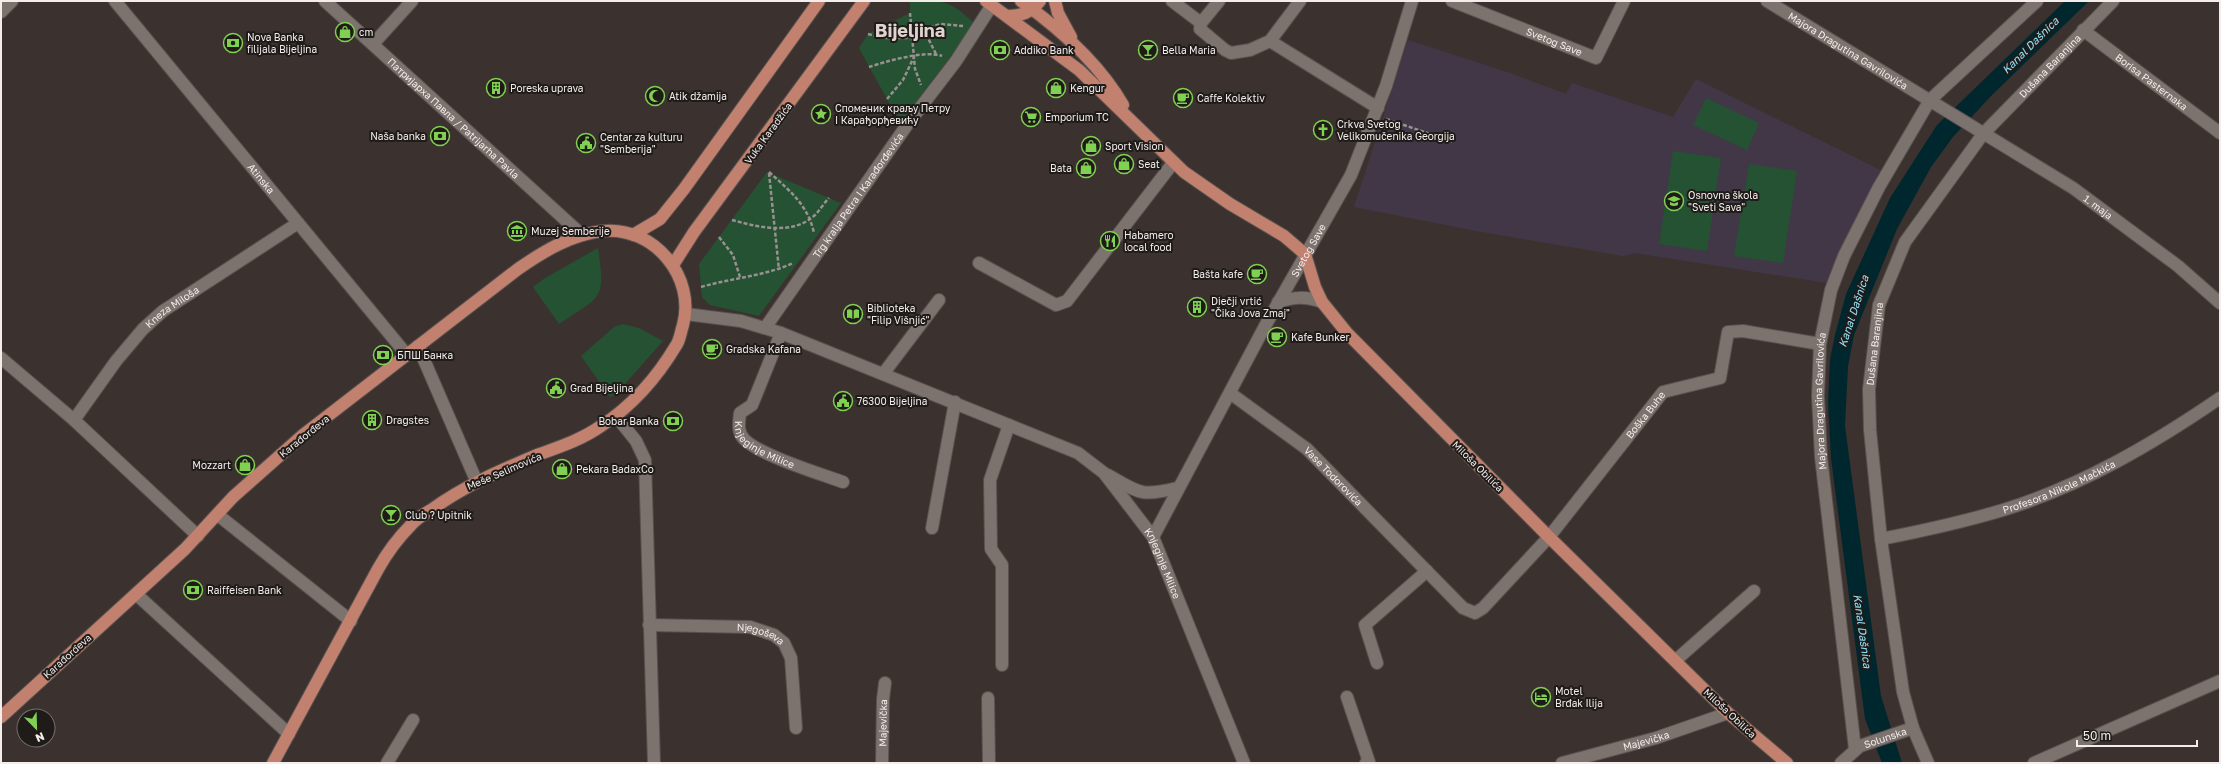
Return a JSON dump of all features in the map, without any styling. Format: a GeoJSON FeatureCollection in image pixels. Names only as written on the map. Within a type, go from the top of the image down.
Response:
{"type":"FeatureCollection","features":[{"type":"Feature","properties":{"kind":"main road"},"geometry":{"type":"LineString","coordinates":[[633,234],[660,219],[684,189],[819,1]]}},
{"type":"Feature","properties":{"kind":"main road","name":"Vuka Karadžića"},"geometry":{"type":"LineString","coordinates":[[673,265],[694,232],[864,1]]}},
{"type":"Feature","properties":{"kind":"main road"},"geometry":{"type":"LineString","coordinates":[[1022,1],[1077,47],[1112,86],[1129,116],[1144,135],[1174,163],[1230,204],[1284,236],[1305,254]]}},
{"type":"Feature","properties":{"kind":"main road"},"geometry":{"type":"LineString","coordinates":[[1054,1],[1058,14],[1077,47]]}},
{"type":"Feature","properties":{"kind":"main road"},"geometry":{"type":"LineString","coordinates":[[989,3],[1079,70],[1129,116]]}},
{"type":"Feature","properties":{"kind":"main road"},"geometry":{"type":"LineString","coordinates":[[1006,16],[1032,8]]}},
{"type":"Feature","properties":{"kind":"main road"},"geometry":{"type":"LineString","coordinates":[[1029,32],[1032,8]]}},
{"type":"Feature","properties":{"kind":"main road","name":"Karađorđeva"},"geometry":{"type":"LineString","coordinates":[[1,717],[198,536],[233,497],[303,435],[518,269],[547,249],[582,235],[613,231],[633,234],[649,242]]}},
{"type":"Feature","properties":{"kind":"main road","name":"Meše Selimovića"},"geometry":{"type":"LineString","coordinates":[[274,763],[378,569],[389,550],[412,524],[449,496],[476,480],[559,448],[600,427],[616,416],[653,379],[678,342],[686,314],[685,293],[673,265],[663,253],[649,242]]}},
{"type":"Feature","properties":{"kind":"main road","name":"Miloša Obilića"},"geometry":{"type":"LineString","coordinates":[[1305,254],[1315,287],[1322,302],[1347,333],[1549,537],[1676,660],[1728,713],[1787,763]]}},
{"type":"Feature","properties":{"kind":"street"},"geometry":{"type":"LineString","coordinates":[[1,12],[12,1]]}},
{"type":"Feature","properties":{"kind":"street","name":"Atinska"},"geometry":{"type":"LineString","coordinates":[[115,1],[407,355]]}},
{"type":"Feature","properties":{"kind":"street","name":"Патријарха Павла / Patrijarha Pavla"},"geometry":{"type":"LineString","coordinates":[[325,1],[582,235]]}},
{"type":"Feature","properties":{"kind":"street"},"geometry":{"type":"LineString","coordinates":[[373,44],[412,1]]}},
{"type":"Feature","properties":{"kind":"street"},"geometry":{"type":"LineString","coordinates":[[1172,1],[1201,23]]}},
{"type":"Feature","properties":{"kind":"street"},"geometry":{"type":"LineString","coordinates":[[1219,1],[1201,23],[1200,29],[1225,50],[1231,53],[1250,50],[1270,40],[1300,1]]}},
{"type":"Feature","properties":{"kind":"street","name":"Svetog Save"},"geometry":{"type":"LineString","coordinates":[[1153,537],[1177,488],[1230,393],[1278,302],[1343,190],[1376,112],[1412,1]]}},
{"type":"Feature","properties":{"kind":"street","name":"Svetog Save"},"geometry":{"type":"LineString","coordinates":[[1452,1],[1596,58],[1624,1]]}},
{"type":"Feature","properties":{"kind":"street","name":"Majora Dragutina Gavrilovića"},"geometry":{"type":"LineString","coordinates":[[1767,1],[1933,102]]}},
{"type":"Feature","properties":{"kind":"street","name":"Majora Dragutina Gavrilovića"},"geometry":{"type":"LineString","coordinates":[[1861,746],[1821,456],[1818,396],[1820,344],[1831,290],[1844,256],[1879,187],[1933,102],[2037,1]]}},
{"type":"Feature","properties":{"kind":"street","name":"Dušana Baranjina"},"geometry":{"type":"LineString","coordinates":[[1928,763],[1908,729],[1882,539],[1870,430],[1869,389],[1879,305],[1905,242],[1983,134],[2113,1]]}},
{"type":"Feature","properties":{"kind":"street","name":"Trg kralja Petra I Karađorđevića"},"geometry":{"type":"LineString","coordinates":[[765,328],[927,98],[956,61],[977,28],[989,3]]}},
{"type":"Feature","properties":{"kind":"street","name":"Borisa Pasternaka"},"geometry":{"type":"LineString","coordinates":[[2083,30],[2220,133]]}},
{"type":"Feature","properties":{"kind":"street"},"geometry":{"type":"LineString","coordinates":[[1270,40],[1376,112]]}},
{"type":"Feature","properties":{"kind":"street","name":"1. maja"},"geometry":{"type":"LineString","coordinates":[[1933,102],[2073,188],[2178,266],[2220,303]]}},
{"type":"Feature","properties":{"kind":"street"},"geometry":{"type":"LineString","coordinates":[[979,263],[1056,305],[1067,301],[1174,163]]}},
{"type":"Feature","properties":{"kind":"street","name":"Kneza Miloša"},"geometry":{"type":"LineString","coordinates":[[74,420],[116,361],[143,329],[163,311],[298,223]]}},
{"type":"Feature","properties":{"kind":"street"},"geometry":{"type":"LineString","coordinates":[[1278,302],[1295,297],[1307,297],[1322,302]]}},
{"type":"Feature","properties":{"kind":"street"},"geometry":{"type":"LineString","coordinates":[[883,374],[939,300]]}},
{"type":"Feature","properties":{"kind":"street","name":"Knjeginje Milice"},"geometry":{"type":"LineString","coordinates":[[686,314],[741,321],[781,333],[955,402],[1078,453],[1104,473],[1153,537],[1244,763]]}},
{"type":"Feature","properties":{"kind":"street","name":"Boška Buhe"},"geometry":{"type":"LineString","coordinates":[[1549,537],[1663,392],[1720,378],[1728,332],[1743,331],[1820,344]]}},
{"type":"Feature","properties":{"kind":"street","name":"Knjeginje Milice"},"geometry":{"type":"LineString","coordinates":[[781,333],[752,405],[740,413],[738,426],[744,439],[756,448],[799,467],[843,482]]}},
{"type":"Feature","properties":{"kind":"street"},"geometry":{"type":"LineString","coordinates":[[418,346],[476,480]]}},
{"type":"Feature","properties":{"kind":"street"},"geometry":{"type":"LineString","coordinates":[[2,361],[74,420],[198,536]]}},
{"type":"Feature","properties":{"kind":"street","name":"Vase Todorovića"},"geometry":{"type":"LineString","coordinates":[[1230,393],[1307,449],[1463,608],[1475,613],[1484,608],[1549,537]]}},
{"type":"Feature","properties":{"kind":"street","name":"Profesora Nikole Mačkića"},"geometry":{"type":"LineString","coordinates":[[1882,539],[1944,527],[1989,514],[2063,488],[2120,461],[2175,429],[2220,398]]}},
{"type":"Feature","properties":{"kind":"street"},"geometry":{"type":"LineString","coordinates":[[932,528],[955,402]]}},
{"type":"Feature","properties":{"kind":"street"},"geometry":{"type":"LineString","coordinates":[[616,416],[636,441],[645,460],[654,763]]}},
{"type":"Feature","properties":{"kind":"street"},"geometry":{"type":"LineString","coordinates":[[1002,665],[1002,565],[991,549],[990,480],[1009,425]]}},
{"type":"Feature","properties":{"kind":"street"},"geometry":{"type":"LineString","coordinates":[[1104,473],[1144,494],[1154,494],[1177,488]]}},
{"type":"Feature","properties":{"kind":"street"},"geometry":{"type":"LineString","coordinates":[[218,515],[351,621]]}},
{"type":"Feature","properties":{"kind":"street"},"geometry":{"type":"LineString","coordinates":[[1377,663],[1365,625],[1427,571]]}},
{"type":"Feature","properties":{"kind":"street"},"geometry":{"type":"LineString","coordinates":[[1676,660],[1754,591]]}},
{"type":"Feature","properties":{"kind":"street"},"geometry":{"type":"LineString","coordinates":[[136,594],[289,734]]}},
{"type":"Feature","properties":{"kind":"street","name":"Njegoševa"},"geometry":{"type":"LineString","coordinates":[[649,625],[750,627],[766,631],[774,635],[784,643],[791,658],[796,728]]}},
{"type":"Feature","properties":{"kind":"street"},"geometry":{"type":"LineString","coordinates":[[2034,763],[2220,681]]}},
{"type":"Feature","properties":{"kind":"street","name":"Majevička"},"geometry":{"type":"LineString","coordinates":[[882,763],[883,700],[885,683]]}},
{"type":"Feature","properties":{"kind":"street"},"geometry":{"type":"LineString","coordinates":[[1347,697],[1369,762],[1366,763]]}},
{"type":"Feature","properties":{"kind":"street"},"geometry":{"type":"LineString","coordinates":[[988,698],[989,763]]}},
{"type":"Feature","properties":{"kind":"street","name":"Majevička"},"geometry":{"type":"LineString","coordinates":[[1562,763],[1656,738],[1728,713]]}},
{"type":"Feature","properties":{"kind":"street"},"geometry":{"type":"LineString","coordinates":[[387,763],[413,720]]}},
{"type":"Feature","properties":{"kind":"street","name":"Solunska"},"geometry":{"type":"LineString","coordinates":[[1841,763],[1861,746],[1908,729]]}},
{"type":"Feature","properties":{"kind":"path"},"geometry":{"type":"LineString","coordinates":[[910,13],[914,57],[919,83],[927,98]]}},
{"type":"Feature","properties":{"kind":"path"},"geometry":{"type":"LineString","coordinates":[[911,24],[927,36],[936,54]]}},
{"type":"Feature","properties":{"kind":"path"},"geometry":{"type":"LineString","coordinates":[[918,30],[941,24],[977,28]]}},
{"type":"Feature","properties":{"kind":"path"},"geometry":{"type":"LineString","coordinates":[[868,34],[884,38],[912,38]]}},
{"type":"Feature","properties":{"kind":"path"},"geometry":{"type":"LineString","coordinates":[[869,67],[914,57],[936,54],[956,61]]}},
{"type":"Feature","properties":{"kind":"path"},"geometry":{"type":"LineString","coordinates":[[887,100],[903,80],[914,57]]}},
{"type":"Feature","properties":{"kind":"path"},"geometry":{"type":"LineString","coordinates":[[1376,112],[1454,142]]}},
{"type":"Feature","properties":{"kind":"path"},"geometry":{"type":"LineString","coordinates":[[779,270],[769,172],[794,194],[811,217]]}},
{"type":"Feature","properties":{"kind":"path"},"geometry":{"type":"LineString","coordinates":[[732,220],[761,228],[775,228],[795,225],[811,217],[829,198]]}},
{"type":"Feature","properties":{"kind":"path"},"geometry":{"type":"LineString","coordinates":[[719,237],[733,255],[740,277]]}},
{"type":"Feature","properties":{"kind":"path"},"geometry":{"type":"LineString","coordinates":[[701,287],[740,277],[779,270],[818,252]]}},
{"type":"Feature","properties":{"kind":"shaded area","name":"Osnovna škola \"Sveti Sava\""},"geometry":{"type":"Polygon","coordinates":[[[1408,40],[1510,73],[1566,94],[1572,83],[1673,117],[1696,79],[1880,170],[1827,283],[1635,253],[1623,256],[1476,231],[1354,207],[1408,40]]]}},
{"type":"Feature","properties":{"kind":"green space"},"geometry":{"type":"Polygon","coordinates":[[[910,1],[932,1],[953,6],[975,24],[900,123],[859,48],[868,34],[910,13],[910,1]]]}},
{"type":"Feature","properties":{"kind":"green space"},"geometry":{"type":"Polygon","coordinates":[[[1706,98],[1759,123],[1747,150],[1693,125],[1706,98]]]}},
{"type":"Feature","properties":{"kind":"green space"},"geometry":{"type":"Polygon","coordinates":[[[1673,151],[1721,158],[1707,251],[1659,244],[1673,151]]]}},
{"type":"Feature","properties":{"kind":"green space"},"geometry":{"type":"Polygon","coordinates":[[[1749,164],[1797,171],[1783,263],[1734,256],[1749,164]]]}},
{"type":"Feature","properties":{"kind":"green space"},"geometry":{"type":"Polygon","coordinates":[[[767,172],[841,203],[759,316],[710,305],[702,297],[699,264],[767,172]]]}},
{"type":"Feature","properties":{"kind":"green space"},"geometry":{"type":"Polygon","coordinates":[[[598,248],[601,278],[600,288],[597,295],[592,302],[559,324],[533,287],[545,278],[598,248]]]}},
{"type":"Feature","properties":{"kind":"green space"},"geometry":{"type":"Polygon","coordinates":[[[623,324],[639,328],[663,341],[616,394],[610,397],[581,356],[614,327],[623,324]]]}},
{"type":"Feature","properties":{"kind":"water","name":"Kanal Dašnica"},"geometry":{"type":"Polygon","coordinates":[[[2065,1],[2089,1],[1991,96],[1953,137],[1931,167],[1897,229],[1854,335],[1848,366],[1845,426],[1881,696],[1902,763],[1882,763],[1865,719],[1831,458],[1828,402],[1830,359],[1835,335],[1846,294],[1890,198],[1937,125],[2065,1]]]}},
{"type":"Feature","properties":{"kind":"place","name":"cm"},"geometry":{"type":"Point","coordinates":[345,32]}},
{"type":"Feature","properties":{"kind":"place","name":"Nova Banka filijala Bijeljina"},"geometry":{"type":"Point","coordinates":[233,43]}},
{"type":"Feature","properties":{"kind":"place","name":"Addiko Bank"},"geometry":{"type":"Point","coordinates":[1000,50]}},
{"type":"Feature","properties":{"kind":"place","name":"Bella Maria"},"geometry":{"type":"Point","coordinates":[1148,50]}},
{"type":"Feature","properties":{"kind":"place","name":"Poreska uprava"},"geometry":{"type":"Point","coordinates":[496,88]}},
{"type":"Feature","properties":{"kind":"place","name":"Kengur"},"geometry":{"type":"Point","coordinates":[1056,88]}},
{"type":"Feature","properties":{"kind":"place","name":"Atik džamija"},"geometry":{"type":"Point","coordinates":[655,96]}},
{"type":"Feature","properties":{"kind":"place","name":"Caffe Kolektiv"},"geometry":{"type":"Point","coordinates":[1183,98]}},
{"type":"Feature","properties":{"kind":"place","name":"Споменик краљу Петру I Карађорђевићу"},"geometry":{"type":"Point","coordinates":[821,114]}},
{"type":"Feature","properties":{"kind":"place","name":"Emporium TC"},"geometry":{"type":"Point","coordinates":[1031,117]}},
{"type":"Feature","properties":{"kind":"place","name":"Crkva Svetog Velikomučenika Georgija"},"geometry":{"type":"Point","coordinates":[1323,130]}},
{"type":"Feature","properties":{"kind":"place","name":"Naša banka"},"geometry":{"type":"Point","coordinates":[440,136]}},
{"type":"Feature","properties":{"kind":"place","name":"Centar za kulturu \"Semberija\""},"geometry":{"type":"Point","coordinates":[586,143]}},
{"type":"Feature","properties":{"kind":"place","name":"Sport Vision"},"geometry":{"type":"Point","coordinates":[1091,146]}},
{"type":"Feature","properties":{"kind":"place","name":"Seat"},"geometry":{"type":"Point","coordinates":[1124,164]}},
{"type":"Feature","properties":{"kind":"place","name":"Bata"},"geometry":{"type":"Point","coordinates":[1086,168]}},
{"type":"Feature","properties":{"kind":"place","name":"Osnovna škola \"Sveti Sava\""},"geometry":{"type":"Point","coordinates":[1674,201]}},
{"type":"Feature","properties":{"kind":"place","name":"Muzej Semberije"},"geometry":{"type":"Point","coordinates":[517,231]}},
{"type":"Feature","properties":{"kind":"place","name":"Habamero local food"},"geometry":{"type":"Point","coordinates":[1110,241]}},
{"type":"Feature","properties":{"kind":"place","name":"Bašta kafe"},"geometry":{"type":"Point","coordinates":[1257,274]}},
{"type":"Feature","properties":{"kind":"place","name":"Dječji vrtić \"Čika Jova Zmaj\""},"geometry":{"type":"Point","coordinates":[1197,307]}},
{"type":"Feature","properties":{"kind":"place","name":"Biblioteka \"Filip Višnjić\""},"geometry":{"type":"Point","coordinates":[853,314]}},
{"type":"Feature","properties":{"kind":"place","name":"Kafe Bunker"},"geometry":{"type":"Point","coordinates":[1277,337]}},
{"type":"Feature","properties":{"kind":"place","name":"Gradska Kafana"},"geometry":{"type":"Point","coordinates":[712,349]}},
{"type":"Feature","properties":{"kind":"place","name":"БПШ Банка"},"geometry":{"type":"Point","coordinates":[383,355]}},
{"type":"Feature","properties":{"kind":"place","name":"Grad Bijeljina"},"geometry":{"type":"Point","coordinates":[556,388]}},
{"type":"Feature","properties":{"kind":"place","name":"76300 Bijeljina"},"geometry":{"type":"Point","coordinates":[843,401]}},
{"type":"Feature","properties":{"kind":"place","name":"Dragstes"},"geometry":{"type":"Point","coordinates":[372,420]}},
{"type":"Feature","properties":{"kind":"place","name":"Bobar Banka"},"geometry":{"type":"Point","coordinates":[673,421]}},
{"type":"Feature","properties":{"kind":"place","name":"Mozzart"},"geometry":{"type":"Point","coordinates":[245,465]}},
{"type":"Feature","properties":{"kind":"place","name":"Pekara BadaxCo"},"geometry":{"type":"Point","coordinates":[562,469]}},
{"type":"Feature","properties":{"kind":"place","name":"Club ? Upitnik"},"geometry":{"type":"Point","coordinates":[391,515]}},
{"type":"Feature","properties":{"kind":"place","name":"Raiffeisen Bank"},"geometry":{"type":"Point","coordinates":[193,590]}},
{"type":"Feature","properties":{"kind":"place","name":"Motel Brđak Ilija"},"geometry":{"type":"Point","coordinates":[1541,697]}},
{"type":"Feature","properties":{"kind":"district","name":"Bijeljina"},"geometry":{"type":"Point","coordinates":[910,30]}}]}
